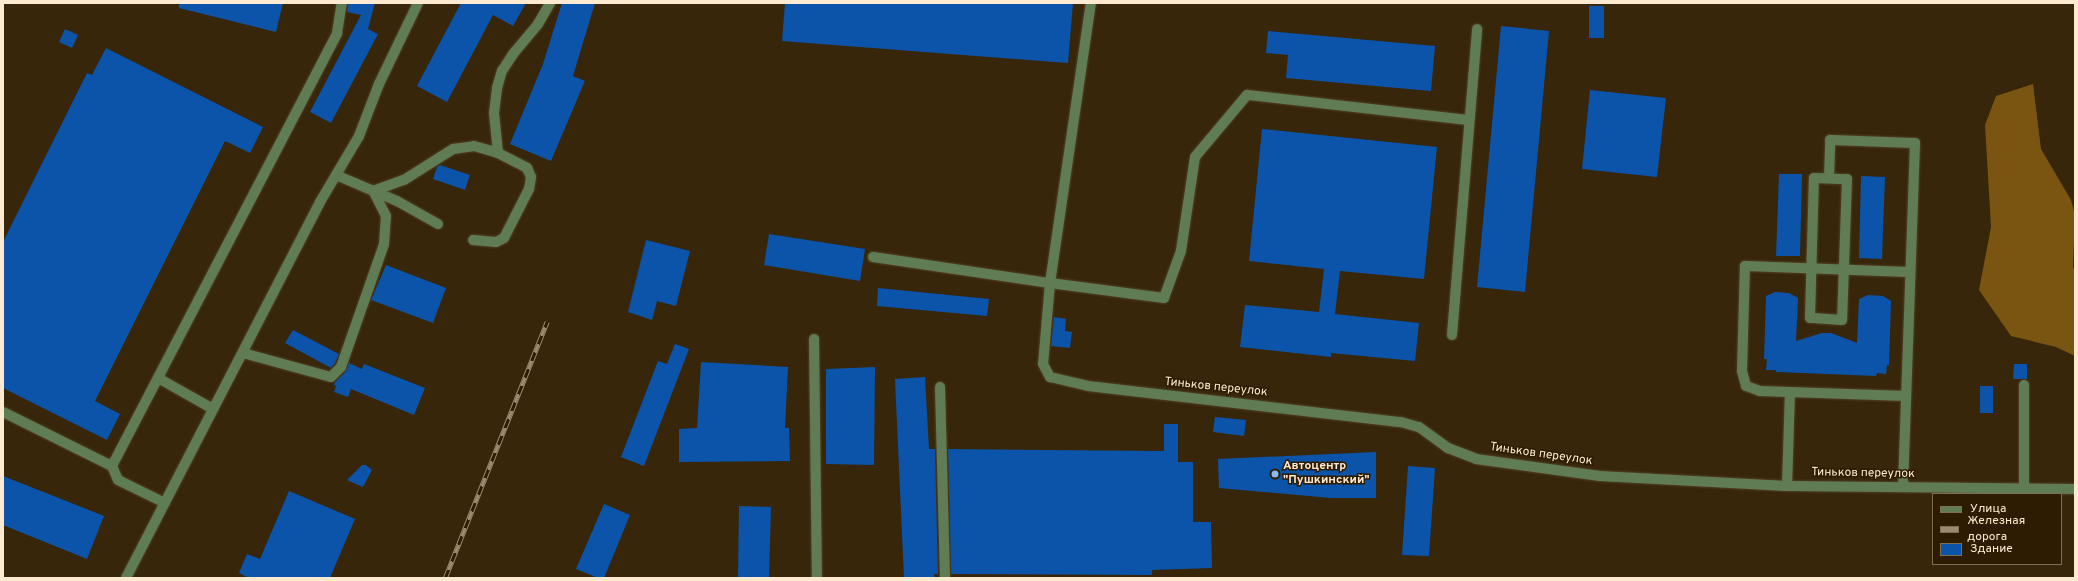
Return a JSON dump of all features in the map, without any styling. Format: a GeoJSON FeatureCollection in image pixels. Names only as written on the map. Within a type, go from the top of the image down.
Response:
{"type":"FeatureCollection","features":[{"type":"Feature","properties":{"kind":"street"},"geometry":{"type":"LineString","coordinates":[[112,466],[337,32],[342,3]]}},
{"type":"Feature","properties":{"kind":"street"},"geometry":{"type":"LineString","coordinates":[[126,578],[336,175],[359,136],[379,84],[418,3]]}},
{"type":"Feature","properties":{"kind":"street"},"geometry":{"type":"LineString","coordinates":[[498,152],[494,114],[497,88],[502,71],[513,54],[538,24],[550,3]]}},
{"type":"Feature","properties":{"kind":"street","name":"Тиньков переулок"},"geometry":{"type":"LineString","coordinates":[[1091,3],[1050,284],[1043,364],[1050,377],[1088,386],[1401,422],[1419,428],[1448,448],[1476,459],[1600,476],[1787,486],[2075,489]]}},
{"type":"Feature","properties":{"kind":"street"},"geometry":{"type":"LineString","coordinates":[[1452,335],[1468,120],[1477,29]]}},
{"type":"Feature","properties":{"kind":"street"},"geometry":{"type":"LineString","coordinates":[[873,257],[1050,284],[1164,298],[1181,251],[1195,157],[1247,95],[1468,120]]}},
{"type":"Feature","properties":{"kind":"street"},"geometry":{"type":"LineString","coordinates":[[1829,178],[1830,140],[1914,142],[1903,487]]}},
{"type":"Feature","properties":{"kind":"street"},"geometry":{"type":"LineString","coordinates":[[373,191],[404,180],[453,148],[474,146],[498,152],[527,168],[531,177],[529,189],[504,238],[496,242],[473,240]]}},
{"type":"Feature","properties":{"kind":"street"},"geometry":{"type":"LineString","coordinates":[[336,175],[397,201],[438,224]]}},
{"type":"Feature","properties":{"kind":"street"},"geometry":{"type":"LineString","coordinates":[[1814,178],[1829,178],[1847,179],[1842,320],[1810,318],[1814,178]]}},
{"type":"Feature","properties":{"kind":"street"},"geometry":{"type":"LineString","coordinates":[[243,353],[332,376],[342,367],[384,244],[386,216],[373,191]]}},
{"type":"Feature","properties":{"kind":"street"},"geometry":{"type":"LineString","coordinates":[[1906,396],[1753,390],[1746,386],[1742,371],[1745,266],[1910,272]]}},
{"type":"Feature","properties":{"kind":"street"},"geometry":{"type":"LineString","coordinates":[[814,339],[817,578]]}},
{"type":"Feature","properties":{"kind":"street"},"geometry":{"type":"LineString","coordinates":[[158,378],[213,409]]}},
{"type":"Feature","properties":{"kind":"street"},"geometry":{"type":"LineString","coordinates":[[2024,385],[2024,489]]}},
{"type":"Feature","properties":{"kind":"street"},"geometry":{"type":"LineString","coordinates":[[940,387],[945,578]]}},
{"type":"Feature","properties":{"kind":"street"},"geometry":{"type":"LineString","coordinates":[[1787,486],[1790,392]]}},
{"type":"Feature","properties":{"kind":"street"},"geometry":{"type":"LineString","coordinates":[[3,412],[112,466],[118,480],[165,503]]}},
{"type":"Feature","properties":{"kind":"shaded area"},"geometry":{"type":"Polygon","coordinates":[[[2033,84],[2041,149],[2071,200],[2075,215],[2073,267],[2075,272],[2075,356],[2056,347],[2011,336],[1979,290],[1991,227],[1985,125],[1996,96],[2033,84]]]}},
{"type":"Feature","properties":{"kind":"building"},"geometry":{"type":"Polygon","coordinates":[[[179,3],[283,3],[276,32],[179,8],[179,3]]]}},
{"type":"Feature","properties":{"kind":"building"},"geometry":{"type":"Polygon","coordinates":[[[348,3],[375,3],[368,29],[378,34],[331,123],[310,112],[361,15],[347,12],[348,3]]]}},
{"type":"Feature","properties":{"kind":"building"},"geometry":{"type":"Polygon","coordinates":[[[461,3],[526,3],[513,26],[493,15],[447,102],[417,86],[461,3]]]}},
{"type":"Feature","properties":{"kind":"building"},"geometry":{"type":"Polygon","coordinates":[[[562,3],[595,3],[573,76],[585,81],[551,161],[510,144],[543,64],[562,3]]]}},
{"type":"Feature","properties":{"kind":"building"},"geometry":{"type":"Polygon","coordinates":[[[785,3],[1073,3],[1068,63],[782,41],[785,3]]]}},
{"type":"Feature","properties":{"kind":"building"},"geometry":{"type":"Polygon","coordinates":[[[1589,6],[1604,6],[1604,38],[1589,38],[1589,6]]]}},
{"type":"Feature","properties":{"kind":"building"},"geometry":{"type":"Polygon","coordinates":[[[1501,26],[1549,31],[1525,292],[1477,287],[1501,26]]]}},
{"type":"Feature","properties":{"kind":"building"},"geometry":{"type":"Polygon","coordinates":[[[65,29],[78,35],[72,48],[59,42],[65,29]]]}},
{"type":"Feature","properties":{"kind":"building"},"geometry":{"type":"Polygon","coordinates":[[[1268,31],[1435,46],[1431,91],[1286,78],[1288,55],[1266,53],[1268,31]]]}},
{"type":"Feature","properties":{"kind":"building"},"geometry":{"type":"Polygon","coordinates":[[[106,48],[263,127],[250,153],[225,141],[95,401],[120,414],[107,440],[3,388],[3,242],[87,73],[92,75],[106,48]]]}},
{"type":"Feature","properties":{"kind":"building"},"geometry":{"type":"Polygon","coordinates":[[[1590,90],[1666,98],[1657,177],[1582,169],[1590,90]]]}},
{"type":"Feature","properties":{"kind":"building"},"geometry":{"type":"Polygon","coordinates":[[[1262,129],[1437,147],[1424,279],[1340,271],[1335,314],[1419,323],[1415,361],[1331,353],[1331,357],[1240,347],[1245,305],[1319,312],[1324,269],[1249,261],[1262,129]]]}},
{"type":"Feature","properties":{"kind":"building"},"geometry":{"type":"Polygon","coordinates":[[[440,165],[470,175],[465,190],[433,179],[437,167],[440,165]]]}},
{"type":"Feature","properties":{"kind":"building"},"geometry":{"type":"Polygon","coordinates":[[[1779,174],[1802,174],[1800,256],[1776,256],[1779,174]]]}},
{"type":"Feature","properties":{"kind":"building"},"geometry":{"type":"Polygon","coordinates":[[[1861,176],[1885,177],[1882,259],[1859,258],[1861,176]]]}},
{"type":"Feature","properties":{"kind":"building"},"geometry":{"type":"Polygon","coordinates":[[[769,234],[865,249],[860,281],[764,265],[769,234]]]}},
{"type":"Feature","properties":{"kind":"building"},"geometry":{"type":"Polygon","coordinates":[[[646,240],[690,251],[676,306],[657,301],[652,320],[628,312],[646,240]]]}},
{"type":"Feature","properties":{"kind":"building"},"geometry":{"type":"Polygon","coordinates":[[[386,265],[446,288],[433,323],[371,300],[386,265]]]}},
{"type":"Feature","properties":{"kind":"building"},"geometry":{"type":"Polygon","coordinates":[[[878,288],[989,299],[987,316],[877,306],[878,288]]]}},
{"type":"Feature","properties":{"kind":"building"},"geometry":{"type":"Polygon","coordinates":[[[1775,292],[1789,293],[1798,298],[1796,341],[1822,333],[1831,333],[1857,343],[1859,299],[1868,295],[1883,296],[1891,301],[1889,365],[1887,365],[1886,374],[1877,373],[1876,376],[1776,372],[1776,370],[1766,370],[1767,359],[1764,359],[1766,296],[1775,292]]]}},
{"type":"Feature","properties":{"kind":"building"},"geometry":{"type":"Polygon","coordinates":[[[1054,317],[1066,319],[1065,331],[1072,332],[1070,348],[1051,346],[1054,317]]]}},
{"type":"Feature","properties":{"kind":"building"},"geometry":{"type":"Polygon","coordinates":[[[293,330],[339,354],[331,368],[285,343],[293,330]]]}},
{"type":"Feature","properties":{"kind":"building"},"geometry":{"type":"Polygon","coordinates":[[[675,344],[689,349],[644,466],[621,457],[658,361],[667,364],[675,344]]]}},
{"type":"Feature","properties":{"kind":"building"},"geometry":{"type":"Polygon","coordinates":[[[701,362],[788,367],[785,428],[789,428],[790,461],[679,462],[679,429],[697,428],[701,362]]]}},
{"type":"Feature","properties":{"kind":"building"},"geometry":{"type":"Polygon","coordinates":[[[349,363],[362,369],[364,364],[425,388],[414,415],[351,389],[348,397],[334,392],[336,386],[334,385],[335,382],[346,371],[349,363]]]}},
{"type":"Feature","properties":{"kind":"building"},"geometry":{"type":"Polygon","coordinates":[[[2014,364],[2027,364],[2027,379],[2013,379],[2014,364]]]}},
{"type":"Feature","properties":{"kind":"building"},"geometry":{"type":"Polygon","coordinates":[[[875,367],[874,465],[826,464],[826,369],[875,367]]]}},
{"type":"Feature","properties":{"kind":"building"},"geometry":{"type":"Polygon","coordinates":[[[925,377],[929,449],[935,449],[938,574],[934,574],[935,578],[904,578],[895,379],[925,377]]]}},
{"type":"Feature","properties":{"kind":"building"},"geometry":{"type":"Polygon","coordinates":[[[1980,386],[1993,386],[1993,413],[1980,413],[1980,386]]]}},
{"type":"Feature","properties":{"kind":"building"},"geometry":{"type":"Polygon","coordinates":[[[1215,417],[1246,420],[1244,436],[1213,432],[1215,417]]]}},
{"type":"Feature","properties":{"kind":"building"},"geometry":{"type":"Polygon","coordinates":[[[1164,424],[1178,424],[1178,462],[1193,462],[1193,522],[1211,522],[1212,568],[1152,570],[1152,575],[951,574],[948,449],[1164,451],[1164,424]]]}},
{"type":"Feature","properties":{"kind":"building","name":"Автоцентр \"Пушкинский\""},"geometry":{"type":"Polygon","coordinates":[[[1376,452],[1376,498],[1331,498],[1219,488],[1218,459],[1376,452]]]}},
{"type":"Feature","properties":{"kind":"building"},"geometry":{"type":"Polygon","coordinates":[[[362,465],[366,465],[372,470],[363,487],[347,480],[362,465]]]}},
{"type":"Feature","properties":{"kind":"building"},"geometry":{"type":"Polygon","coordinates":[[[1408,466],[1435,468],[1429,556],[1402,555],[1408,466]]]}},
{"type":"Feature","properties":{"kind":"building"},"geometry":{"type":"Polygon","coordinates":[[[3,476],[104,516],[87,559],[3,525],[3,476]]]}},
{"type":"Feature","properties":{"kind":"building"},"geometry":{"type":"Polygon","coordinates":[[[289,491],[355,519],[330,578],[249,578],[239,573],[247,554],[260,559],[289,491]]]}},
{"type":"Feature","properties":{"kind":"building"},"geometry":{"type":"Polygon","coordinates":[[[604,504],[630,515],[604,578],[598,578],[576,569],[604,504]]]}},
{"type":"Feature","properties":{"kind":"building"},"geometry":{"type":"Polygon","coordinates":[[[739,506],[771,507],[769,578],[738,578],[739,506]]]}},
{"type":"Feature","properties":{"kind":"railway"},"geometry":{"type":"LineString","coordinates":[[445,578],[547,322]]}},
{"type":"Feature","properties":{"kind":"place","name":"Автоцентр \"Пушкинский\""},"geometry":{"type":"Point","coordinates":[1275,474]}}]}
